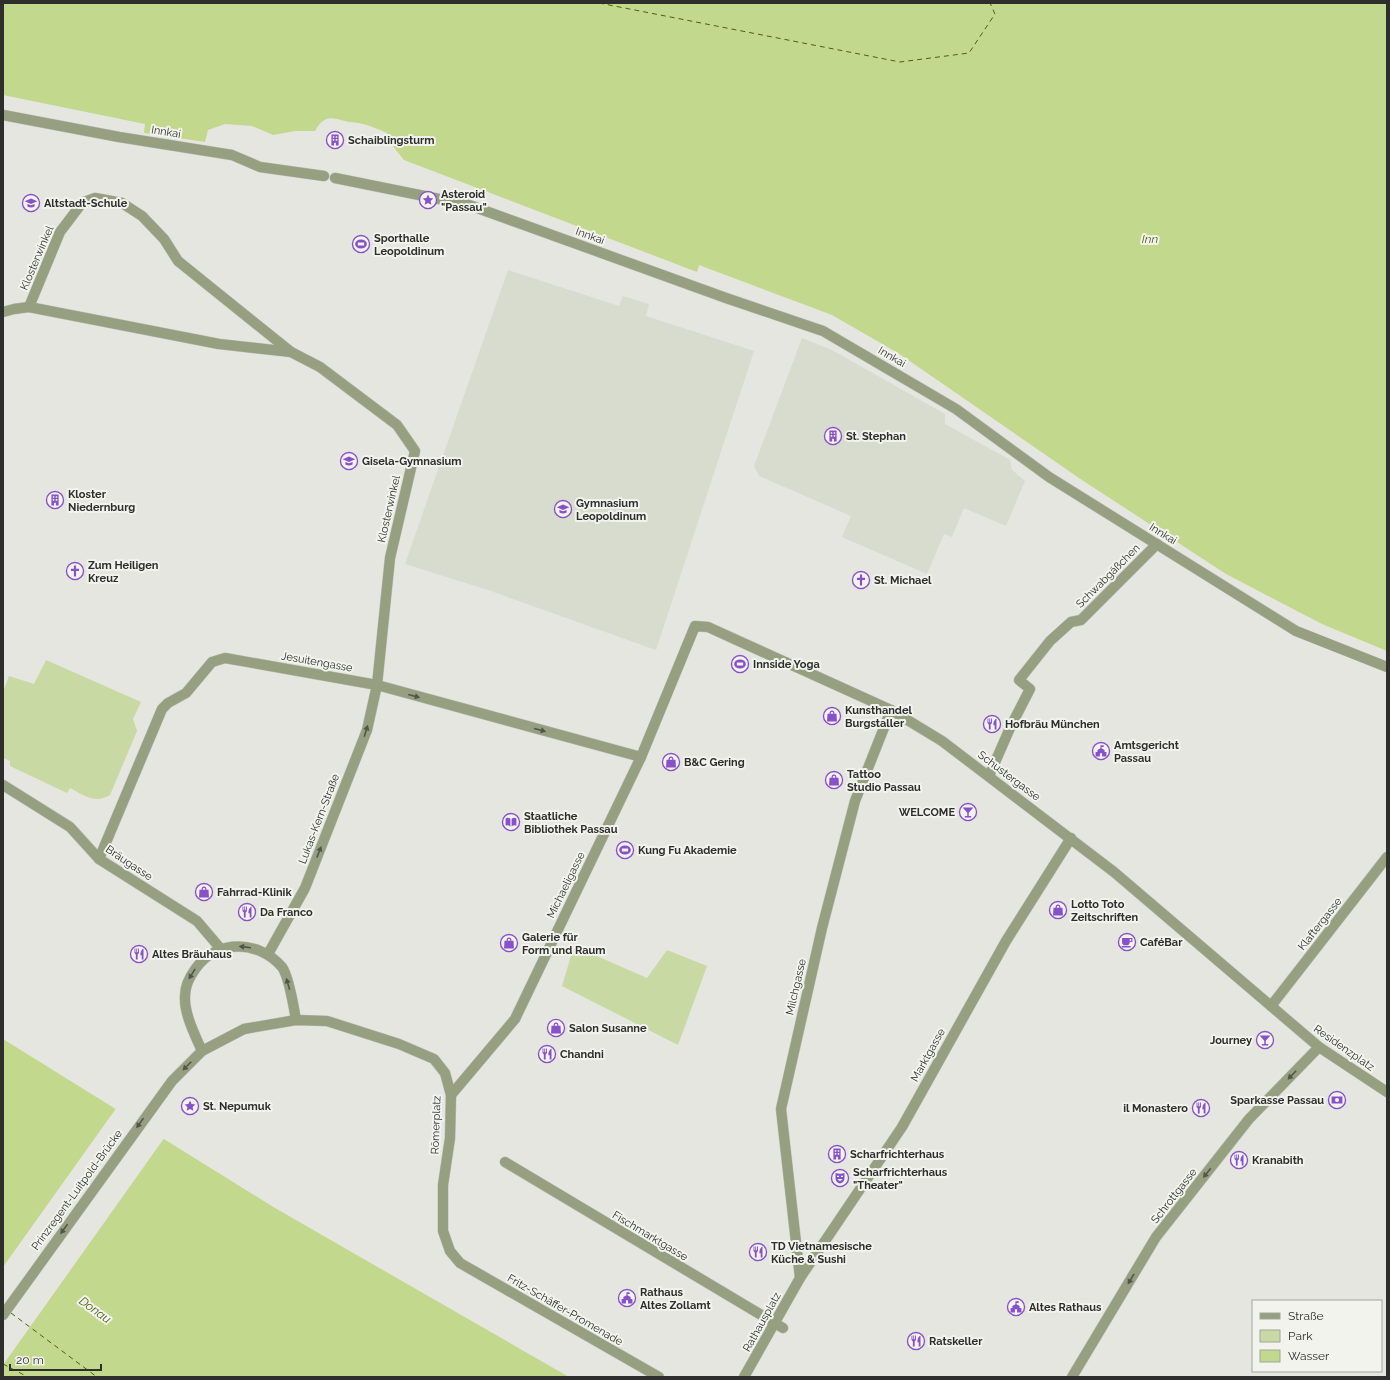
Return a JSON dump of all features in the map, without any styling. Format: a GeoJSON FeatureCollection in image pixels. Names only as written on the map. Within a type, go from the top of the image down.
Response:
{"type":"FeatureCollection","features":[{"type":"Feature","properties":{"kind":"street","name":"Innkai"},"geometry":{"type":"LineString","coordinates":[[3,115],[119,137],[232,155],[260,167],[324,176]]}},
{"type":"Feature","properties":{"kind":"street","name":"Innkai"},"geometry":{"type":"LineString","coordinates":[[335,178],[469,204],[718,295],[823,331],[956,409],[1049,477],[1296,631],[1387,667]]}},
{"type":"Feature","properties":{"kind":"street","name":"Klosterwinkel"},"geometry":{"type":"LineString","coordinates":[[291,352],[219,344],[30,307],[60,232],[82,203],[95,198],[122,203],[142,216],[164,238],[178,260],[291,352],[320,367],[397,425],[415,451],[390,558],[377,685]]}},
{"type":"Feature","properties":{"kind":"street"},"geometry":{"type":"LineString","coordinates":[[3,312],[30,307]]}},
{"type":"Feature","properties":{"kind":"street","name":"Schwabgäßchen"},"geometry":{"type":"LineString","coordinates":[[989,776],[1010,728],[1030,689],[1019,680],[1050,641],[1070,622],[1081,620],[1157,544]]}},
{"type":"Feature","properties":{"kind":"street","name":"Schustergasse"},"geometry":{"type":"LineString","coordinates":[[695,626],[708,628],[891,710],[942,741],[1071,838],[1175,922],[1271,1006]]}},
{"type":"Feature","properties":{"kind":"street","name":"Michaeligasse"},"geometry":{"type":"LineString","coordinates":[[450,1094],[515,1019],[641,757],[695,626]]}},
{"type":"Feature","properties":{"kind":"street","name":"Jesuitengasse"},"geometry":{"type":"LineString","coordinates":[[99,859],[162,709],[168,703],[186,693],[212,662],[224,658],[377,685],[641,757]]}},
{"type":"Feature","properties":{"kind":"street","name":"Lukas-Kern-Straße"},"geometry":{"type":"LineString","coordinates":[[268,954],[305,888],[366,730],[377,685]]}},
{"type":"Feature","properties":{"kind":"street","name":"Milchgasse"},"geometry":{"type":"LineString","coordinates":[[800,1278],[781,1109],[822,928],[855,801],[891,710]]}},
{"type":"Feature","properties":{"kind":"street","name":"Bräugasse"},"geometry":{"type":"LineString","coordinates":[[3,786],[70,827],[99,859],[197,921],[220,948]]}},
{"type":"Feature","properties":{"kind":"street","name":"Marktgasse"},"geometry":{"type":"LineString","coordinates":[[800,1278],[902,1127],[1006,941],[1071,838]]}},
{"type":"Feature","properties":{"kind":"street","name":"Klaftergasse"},"geometry":{"type":"LineString","coordinates":[[1271,1006],[1387,857]]}},
{"type":"Feature","properties":{"kind":"street"},"geometry":{"type":"LineString","coordinates":[[202,1051],[189,1017],[185,996],[189,977],[197,966],[205,958],[220,948],[235,946],[249,948],[268,954],[283,968],[296,1020]]}},
{"type":"Feature","properties":{"kind":"street","name":"Residenzplatz"},"geometry":{"type":"LineString","coordinates":[[1271,1006],[1319,1047],[1387,1092]]}},
{"type":"Feature","properties":{"kind":"street","name":"Römerplatz"},"geometry":{"type":"LineString","coordinates":[[172,1081],[202,1051],[244,1029],[296,1020],[327,1021],[368,1033],[434,1060],[445,1073],[450,1094],[450,1138],[443,1185],[443,1231],[450,1250],[460,1264]]}},
{"type":"Feature","properties":{"kind":"street","name":"Schrottgasse"},"geometry":{"type":"LineString","coordinates":[[1072,1377],[1156,1237],[1249,1119],[1319,1047]]}},
{"type":"Feature","properties":{"kind":"street","name":"Prinzregent-Luitpold-Brücke"},"geometry":{"type":"LineString","coordinates":[[3,1315],[172,1081]]}},
{"type":"Feature","properties":{"kind":"street","name":"Fischmarktgasse"},"geometry":{"type":"LineString","coordinates":[[505,1162],[779,1326]]}},
{"type":"Feature","properties":{"kind":"street","name":"Fritz-Schäffer-Promenade"},"geometry":{"type":"LineString","coordinates":[[460,1264],[659,1377]]}},
{"type":"Feature","properties":{"kind":"street","name":"Rathausplatz"},"geometry":{"type":"LineString","coordinates":[[744,1377],[779,1326],[800,1278]]}},
{"type":"Feature","properties":{"kind":"shaded area","name":"Gymnasium Leopoldinum"},"geometry":{"type":"Polygon","coordinates":[[[508,270],[619,306],[623,296],[649,304],[646,316],[754,351],[656,650],[488,590],[405,564],[508,270]]]}},
{"type":"Feature","properties":{"kind":"shaded area"},"geometry":{"type":"Polygon","coordinates":[[[802,338],[832,350],[945,414],[945,424],[1010,460],[1012,470],[1025,481],[1006,526],[964,508],[952,537],[944,534],[927,574],[842,537],[851,516],[759,476],[754,466],[802,338]]]}},
{"type":"Feature","properties":{"kind":"green space"},"geometry":{"type":"Polygon","coordinates":[[[46,660],[141,702],[133,719],[137,731],[110,795],[105,798],[90,798],[70,788],[67,793],[10,766],[10,761],[3,758],[3,692],[9,676],[34,684],[46,660]]]}},
{"type":"Feature","properties":{"kind":"green space"},"geometry":{"type":"Polygon","coordinates":[[[574,946],[647,978],[667,950],[707,966],[678,1045],[562,986],[574,946]]]}},
{"type":"Feature","properties":{"kind":"water","name":"Inn"},"geometry":{"type":"Polygon","coordinates":[[[3,3],[1387,3],[1387,651],[1322,624],[1226,574],[1079,478],[898,353],[832,315],[699,265],[697,272],[404,160],[392,145],[387,133],[378,129],[360,123],[330,118],[323,121],[315,131],[295,131],[273,135],[252,126],[225,124],[208,130],[205,142],[144,133],[145,124],[3,95],[3,3]]]}},
{"type":"Feature","properties":{"kind":"water","name":"Donau"},"geometry":{"type":"Polygon","coordinates":[[[3,1039],[275,1208],[569,1377],[3,1377],[3,1039]]]}},
{"type":"Feature","properties":{"kind":"pier"},"geometry":{"type":"Polygon","coordinates":[[[117,1107],[165,1137],[3,1365],[3,1267],[117,1107]]]}},
{"type":"Feature","properties":{"kind":"ferry route"},"geometry":{"type":"LineString","coordinates":[[599,3],[900,62],[969,53],[995,14],[990,3]]}},
{"type":"Feature","properties":{"kind":"ferry route"},"geometry":{"type":"LineString","coordinates":[[11,1313],[97,1377]]}},
{"type":"Feature","properties":{"kind":"ferry route"},"geometry":{"type":"LineString","coordinates":[[3,1364],[28,1377]]}},
{"type":"Feature","properties":{"kind":"place","name":"Schaiblingsturm"},"geometry":{"type":"Point","coordinates":[335,140]}},
{"type":"Feature","properties":{"kind":"place","name":"Asteroid \"Passau\""},"geometry":{"type":"Point","coordinates":[428,200]}},
{"type":"Feature","properties":{"kind":"place","name":"Altstadt-Schule"},"geometry":{"type":"Point","coordinates":[31,203]}},
{"type":"Feature","properties":{"kind":"place","name":"Sporthalle Leopoldinum"},"geometry":{"type":"Point","coordinates":[361,244]}},
{"type":"Feature","properties":{"kind":"place","name":"St. Stephan"},"geometry":{"type":"Point","coordinates":[833,436]}},
{"type":"Feature","properties":{"kind":"place","name":"Gisela-Gymnasium"},"geometry":{"type":"Point","coordinates":[349,461]}},
{"type":"Feature","properties":{"kind":"place","name":"Kloster Niedernburg"},"geometry":{"type":"Point","coordinates":[55,500]}},
{"type":"Feature","properties":{"kind":"place","name":"Gymnasium Leopoldinum"},"geometry":{"type":"Point","coordinates":[563,509]}},
{"type":"Feature","properties":{"kind":"place","name":"Zum Heiligen Kreuz"},"geometry":{"type":"Point","coordinates":[75,571]}},
{"type":"Feature","properties":{"kind":"place","name":"St. Michael"},"geometry":{"type":"Point","coordinates":[861,580]}},
{"type":"Feature","properties":{"kind":"place","name":"Innside Yoga"},"geometry":{"type":"Point","coordinates":[740,664]}},
{"type":"Feature","properties":{"kind":"place","name":"Kunsthandel Burgstaller"},"geometry":{"type":"Point","coordinates":[832,716]}},
{"type":"Feature","properties":{"kind":"place","name":"Hofbräu München"},"geometry":{"type":"Point","coordinates":[992,724]}},
{"type":"Feature","properties":{"kind":"place","name":"Amtsgericht Passau"},"geometry":{"type":"Point","coordinates":[1101,751]}},
{"type":"Feature","properties":{"kind":"place","name":"B&C Gering"},"geometry":{"type":"Point","coordinates":[671,762]}},
{"type":"Feature","properties":{"kind":"place","name":"Tattoo Studio Passau"},"geometry":{"type":"Point","coordinates":[834,780]}},
{"type":"Feature","properties":{"kind":"place","name":"WELCOME"},"geometry":{"type":"Point","coordinates":[968,812]}},
{"type":"Feature","properties":{"kind":"place","name":"Staatliche Bibliothek Passau"},"geometry":{"type":"Point","coordinates":[511,822]}},
{"type":"Feature","properties":{"kind":"place","name":"Kung Fu Akademie"},"geometry":{"type":"Point","coordinates":[625,850]}},
{"type":"Feature","properties":{"kind":"place","name":"Fahrrad-Klinik"},"geometry":{"type":"Point","coordinates":[204,892]}},
{"type":"Feature","properties":{"kind":"place","name":"Lotto Toto Zeitschriften"},"geometry":{"type":"Point","coordinates":[1058,910]}},
{"type":"Feature","properties":{"kind":"place","name":"Da Franco"},"geometry":{"type":"Point","coordinates":[247,912]}},
{"type":"Feature","properties":{"kind":"place","name":"CaféBar"},"geometry":{"type":"Point","coordinates":[1127,942]}},
{"type":"Feature","properties":{"kind":"place","name":"Galerie für Form und Raum"},"geometry":{"type":"Point","coordinates":[509,943]}},
{"type":"Feature","properties":{"kind":"place","name":"Altes Bräuhaus"},"geometry":{"type":"Point","coordinates":[139,954]}},
{"type":"Feature","properties":{"kind":"place","name":"Salon Susanne"},"geometry":{"type":"Point","coordinates":[556,1028]}},
{"type":"Feature","properties":{"kind":"place","name":"Journey"},"geometry":{"type":"Point","coordinates":[1265,1040]}},
{"type":"Feature","properties":{"kind":"place","name":"Chandni"},"geometry":{"type":"Point","coordinates":[547,1054]}},
{"type":"Feature","properties":{"kind":"place","name":"Sparkasse Passau"},"geometry":{"type":"Point","coordinates":[1337,1100]}},
{"type":"Feature","properties":{"kind":"place","name":"St. Nepumuk"},"geometry":{"type":"Point","coordinates":[190,1106]}},
{"type":"Feature","properties":{"kind":"place","name":"il Monastero"},"geometry":{"type":"Point","coordinates":[1201,1108]}},
{"type":"Feature","properties":{"kind":"place","name":"Scharfrichterhaus"},"geometry":{"type":"Point","coordinates":[837,1154]}},
{"type":"Feature","properties":{"kind":"place","name":"Kranabith"},"geometry":{"type":"Point","coordinates":[1239,1160]}},
{"type":"Feature","properties":{"kind":"place","name":"Scharfrichterhaus \"Theater\""},"geometry":{"type":"Point","coordinates":[840,1178]}},
{"type":"Feature","properties":{"kind":"place","name":"TD Vietnamesische Küche & Sushi"},"geometry":{"type":"Point","coordinates":[758,1252]}},
{"type":"Feature","properties":{"kind":"place","name":"Rathaus Altes Zollamt"},"geometry":{"type":"Point","coordinates":[627,1298]}},
{"type":"Feature","properties":{"kind":"place","name":"Altes Rathaus"},"geometry":{"type":"Point","coordinates":[1016,1307]}},
{"type":"Feature","properties":{"kind":"place","name":"Ratskeller"},"geometry":{"type":"Point","coordinates":[916,1341]}}]}
